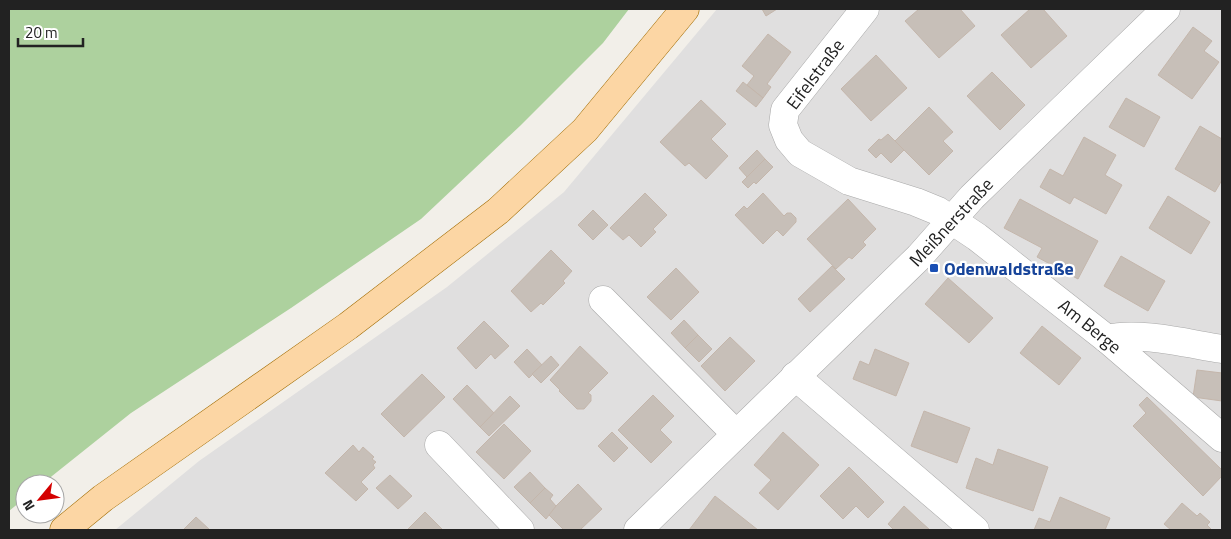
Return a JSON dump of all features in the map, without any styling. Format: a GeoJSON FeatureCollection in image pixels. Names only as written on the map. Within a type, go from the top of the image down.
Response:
{"type":"FeatureCollection","features":[{"type":"Feature","properties":{"kind":"main road"},"geometry":{"type":"LineString","coordinates":[[64,530],[103,498],[348,326],[498,211],[585,130],[685,9]]}},
{"type":"Feature","properties":{"kind":"street","name":"Eifelstraße"},"geometry":{"type":"LineString","coordinates":[[865,9],[785,110],[783,125],[788,140],[800,153],[849,181],[916,202],[938,211],[952,221]]}},
{"type":"Feature","properties":{"kind":"street","name":"Meißnerstraße"},"geometry":{"type":"LineString","coordinates":[[640,530],[795,376],[919,257],[972,197],[1166,9]]}},
{"type":"Feature","properties":{"kind":"street","name":"Am Berge"},"geometry":{"type":"LineString","coordinates":[[952,221],[976,237],[1107,339],[1222,438]]}},
{"type":"Feature","properties":{"kind":"street"},"geometry":{"type":"LineString","coordinates":[[603,300],[736,434]]}},
{"type":"Feature","properties":{"kind":"street"},"geometry":{"type":"LineString","coordinates":[[1107,339],[1120,336],[1135,336],[1222,349]]}},
{"type":"Feature","properties":{"kind":"street"},"geometry":{"type":"LineString","coordinates":[[795,376],[975,530]]}},
{"type":"Feature","properties":{"kind":"street"},"geometry":{"type":"LineString","coordinates":[[439,445],[520,530]]}},
{"type":"Feature","properties":{"kind":"shaded area"},"geometry":{"type":"Polygon","coordinates":[[[717,9],[1222,9],[1222,530],[115,530],[199,461],[447,287],[564,192],[717,9]]]}},
{"type":"Feature","properties":{"kind":"green space"},"geometry":{"type":"Polygon","coordinates":[[[9,9],[629,9],[603,43],[521,125],[421,219],[291,308],[131,413],[55,474],[15,474],[15,506],[9,511],[9,9]]]}},
{"type":"Feature","properties":{"kind":"building"},"geometry":{"type":"Polygon","coordinates":[[[762,9],[777,9],[766,16],[762,9]]]}},
{"type":"Feature","properties":{"kind":"building"},"geometry":{"type":"Polygon","coordinates":[[[919,9],[960,9],[975,26],[939,58],[905,21],[919,9]]]}},
{"type":"Feature","properties":{"kind":"building"},"geometry":{"type":"Polygon","coordinates":[[[1030,9],[1043,9],[1067,36],[1031,68],[1001,35],[1030,9]]]}},
{"type":"Feature","properties":{"kind":"building"},"geometry":{"type":"Polygon","coordinates":[[[1193,27],[1212,41],[1204,51],[1219,62],[1192,99],[1158,75],[1193,27]]]}},
{"type":"Feature","properties":{"kind":"building"},"geometry":{"type":"Polygon","coordinates":[[[768,34],[791,52],[767,84],[771,87],[763,98],[747,85],[754,76],[742,66],[768,34]]]}},
{"type":"Feature","properties":{"kind":"building"},"geometry":{"type":"Polygon","coordinates":[[[876,55],[907,88],[871,121],[841,89],[876,55]]]}},
{"type":"Feature","properties":{"kind":"building"},"geometry":{"type":"Polygon","coordinates":[[[992,72],[1025,105],[1000,130],[967,96],[992,72]]]}},
{"type":"Feature","properties":{"kind":"building"},"geometry":{"type":"Polygon","coordinates":[[[743,82],[763,98],[756,107],[736,91],[743,82]]]}},
{"type":"Feature","properties":{"kind":"building"},"geometry":{"type":"Polygon","coordinates":[[[1126,98],[1160,117],[1144,147],[1109,127],[1126,98]]]}},
{"type":"Feature","properties":{"kind":"building"},"geometry":{"type":"Polygon","coordinates":[[[701,100],[726,124],[711,139],[728,156],[706,179],[689,163],[685,166],[660,142],[701,100]]]}},
{"type":"Feature","properties":{"kind":"building"},"geometry":{"type":"Polygon","coordinates":[[[929,107],[953,132],[943,141],[953,151],[929,175],[895,141],[929,107]]]}},
{"type":"Feature","properties":{"kind":"building"},"geometry":{"type":"Polygon","coordinates":[[[1200,126],[1222,139],[1222,180],[1215,192],[1175,169],[1200,126]]]}},
{"type":"Feature","properties":{"kind":"building"},"geometry":{"type":"Polygon","coordinates":[[[888,134],[904,150],[891,163],[881,153],[876,158],[868,150],[879,139],[881,140],[888,134]]]}},
{"type":"Feature","properties":{"kind":"building"},"geometry":{"type":"Polygon","coordinates":[[[1084,137],[1116,155],[1105,175],[1122,185],[1106,214],[1074,197],[1070,204],[1040,187],[1050,169],[1063,176],[1084,137]]]}},
{"type":"Feature","properties":{"kind":"building"},"geometry":{"type":"Polygon","coordinates":[[[757,150],[765,159],[747,177],[739,168],[757,150]]]}},
{"type":"Feature","properties":{"kind":"building"},"geometry":{"type":"Polygon","coordinates":[[[765,159],[773,167],[756,184],[754,182],[748,188],[742,182],[765,159]]]}},
{"type":"Feature","properties":{"kind":"building"},"geometry":{"type":"Polygon","coordinates":[[[645,193],[667,215],[653,229],[656,232],[641,247],[629,235],[623,240],[610,228],[645,193]]]}},
{"type":"Feature","properties":{"kind":"building"},"geometry":{"type":"Polygon","coordinates":[[[763,193],[784,216],[787,213],[791,213],[796,218],[796,222],[783,236],[777,230],[763,244],[735,215],[744,206],[747,209],[763,193]]]}},
{"type":"Feature","properties":{"kind":"building"},"geometry":{"type":"Polygon","coordinates":[[[1168,196],[1210,222],[1191,254],[1149,228],[1168,196]]]}},
{"type":"Feature","properties":{"kind":"building"},"geometry":{"type":"Polygon","coordinates":[[[848,199],[876,229],[863,242],[866,245],[852,259],[849,257],[836,269],[807,239],[848,199]]]}},
{"type":"Feature","properties":{"kind":"building"},"geometry":{"type":"Polygon","coordinates":[[[1020,199],[1098,241],[1078,279],[1037,257],[1042,248],[1004,228],[1020,199]]]}},
{"type":"Feature","properties":{"kind":"building"},"geometry":{"type":"Polygon","coordinates":[[[593,210],[608,225],[593,240],[578,225],[593,210]]]}},
{"type":"Feature","properties":{"kind":"building"},"geometry":{"type":"Polygon","coordinates":[[[551,250],[572,271],[563,281],[565,283],[543,305],[541,303],[531,312],[511,291],[551,250]]]}},
{"type":"Feature","properties":{"kind":"building"},"geometry":{"type":"Polygon","coordinates":[[[1121,256],[1165,281],[1148,311],[1104,286],[1121,256]]]}},
{"type":"Feature","properties":{"kind":"building"},"geometry":{"type":"Polygon","coordinates":[[[832,266],[845,279],[810,312],[798,299],[832,266]]]}},
{"type":"Feature","properties":{"kind":"building"},"geometry":{"type":"Polygon","coordinates":[[[676,268],[699,292],[671,320],[647,297],[676,268]]]}},
{"type":"Feature","properties":{"kind":"building"},"geometry":{"type":"Polygon","coordinates":[[[948,278],[993,318],[969,343],[925,304],[948,278]]]}},
{"type":"Feature","properties":{"kind":"building"},"geometry":{"type":"Polygon","coordinates":[[[684,320],[698,335],[685,348],[671,333],[684,320]]]}},
{"type":"Feature","properties":{"kind":"building"},"geometry":{"type":"Polygon","coordinates":[[[484,321],[509,346],[495,359],[491,354],[476,369],[457,348],[484,321]]]}},
{"type":"Feature","properties":{"kind":"building"},"geometry":{"type":"Polygon","coordinates":[[[1042,326],[1081,358],[1059,385],[1020,353],[1042,326]]]}},
{"type":"Feature","properties":{"kind":"building"},"geometry":{"type":"Polygon","coordinates":[[[698,335],[712,349],[699,362],[685,348],[698,335]]]}},
{"type":"Feature","properties":{"kind":"building"},"geometry":{"type":"Polygon","coordinates":[[[730,337],[755,361],[725,391],[701,366],[730,337]]]}},
{"type":"Feature","properties":{"kind":"building"},"geometry":{"type":"Polygon","coordinates":[[[580,346],[608,373],[588,393],[591,395],[591,401],[584,409],[577,409],[550,380],[580,346]]]}},
{"type":"Feature","properties":{"kind":"building"},"geometry":{"type":"Polygon","coordinates":[[[527,349],[542,365],[529,378],[514,362],[527,349]]]}},
{"type":"Feature","properties":{"kind":"building"},"geometry":{"type":"Polygon","coordinates":[[[875,349],[909,363],[896,396],[853,379],[860,361],[869,365],[875,349]]]}},
{"type":"Feature","properties":{"kind":"building"},"geometry":{"type":"Polygon","coordinates":[[[551,356],[559,365],[541,383],[532,374],[551,356]]]}},
{"type":"Feature","properties":{"kind":"building"},"geometry":{"type":"Polygon","coordinates":[[[1197,370],[1222,373],[1222,401],[1193,397],[1197,370]]]}},
{"type":"Feature","properties":{"kind":"building"},"geometry":{"type":"Polygon","coordinates":[[[422,374],[445,397],[404,437],[381,414],[422,374]]]}},
{"type":"Feature","properties":{"kind":"building"},"geometry":{"type":"Polygon","coordinates":[[[467,385],[494,413],[480,427],[453,399],[467,385]]]}},
{"type":"Feature","properties":{"kind":"building"},"geometry":{"type":"Polygon","coordinates":[[[653,395],[674,416],[660,430],[672,442],[651,463],[618,430],[653,395]]]}},
{"type":"Feature","properties":{"kind":"building"},"geometry":{"type":"Polygon","coordinates":[[[510,396],[520,406],[489,436],[480,427],[510,396]]]}},
{"type":"Feature","properties":{"kind":"building"},"geometry":{"type":"Polygon","coordinates":[[[1147,397],[1222,470],[1222,476],[1203,496],[1133,426],[1146,413],[1139,405],[1147,397]]]}},
{"type":"Feature","properties":{"kind":"building"},"geometry":{"type":"Polygon","coordinates":[[[924,411],[970,428],[957,463],[911,446],[924,411]]]}},
{"type":"Feature","properties":{"kind":"building"},"geometry":{"type":"Polygon","coordinates":[[[504,424],[531,451],[504,479],[476,452],[504,424]]]}},
{"type":"Feature","properties":{"kind":"building"},"geometry":{"type":"Polygon","coordinates":[[[612,432],[628,448],[614,462],[598,446],[612,432]]]}},
{"type":"Feature","properties":{"kind":"building"},"geometry":{"type":"Polygon","coordinates":[[[783,432],[819,465],[778,510],[759,493],[771,480],[754,465],[783,432]]]}},
{"type":"Feature","properties":{"kind":"building"},"geometry":{"type":"Polygon","coordinates":[[[353,445],[359,452],[363,447],[374,457],[372,459],[376,462],[373,465],[375,468],[361,482],[368,489],[356,501],[325,473],[353,445]]]}},
{"type":"Feature","properties":{"kind":"building"},"geometry":{"type":"Polygon","coordinates":[[[998,449],[1048,467],[1033,511],[966,488],[976,458],[993,465],[998,449]]]}},
{"type":"Feature","properties":{"kind":"building"},"geometry":{"type":"Polygon","coordinates":[[[849,467],[884,502],[868,518],[856,506],[843,519],[820,496],[849,467]]]}},
{"type":"Feature","properties":{"kind":"building"},"geometry":{"type":"Polygon","coordinates":[[[530,472],[545,488],[530,503],[514,487],[530,472]]]}},
{"type":"Feature","properties":{"kind":"building"},"geometry":{"type":"Polygon","coordinates":[[[390,475],[412,496],[398,509],[376,488],[390,475]]]}},
{"type":"Feature","properties":{"kind":"building"},"geometry":{"type":"Polygon","coordinates":[[[578,484],[602,509],[580,530],[564,530],[548,514],[578,484]]]}},
{"type":"Feature","properties":{"kind":"building"},"geometry":{"type":"Polygon","coordinates":[[[545,488],[553,495],[550,499],[556,506],[546,519],[530,503],[545,488]]]}},
{"type":"Feature","properties":{"kind":"building"},"geometry":{"type":"Polygon","coordinates":[[[715,496],[758,530],[689,530],[715,496]]]}},
{"type":"Feature","properties":{"kind":"building"},"geometry":{"type":"Polygon","coordinates":[[[1060,497],[1110,518],[1105,530],[1034,530],[1039,518],[1050,522],[1060,497]]]}},
{"type":"Feature","properties":{"kind":"building"},"geometry":{"type":"Polygon","coordinates":[[[1182,503],[1197,516],[1200,513],[1210,522],[1207,525],[1212,530],[1171,530],[1164,524],[1182,503]]]}},
{"type":"Feature","properties":{"kind":"building"},"geometry":{"type":"Polygon","coordinates":[[[904,506],[930,530],[894,530],[888,524],[904,506]]]}},
{"type":"Feature","properties":{"kind":"building"},"geometry":{"type":"Polygon","coordinates":[[[425,512],[443,530],[407,530],[425,512]]]}},
{"type":"Feature","properties":{"kind":"building"},"geometry":{"type":"Polygon","coordinates":[[[196,517],[210,530],[183,530],[196,517]]]}},
{"type":"Feature","properties":{"kind":"place","name":"Odenwaldstraße"},"geometry":{"type":"Point","coordinates":[934,268]}}]}
